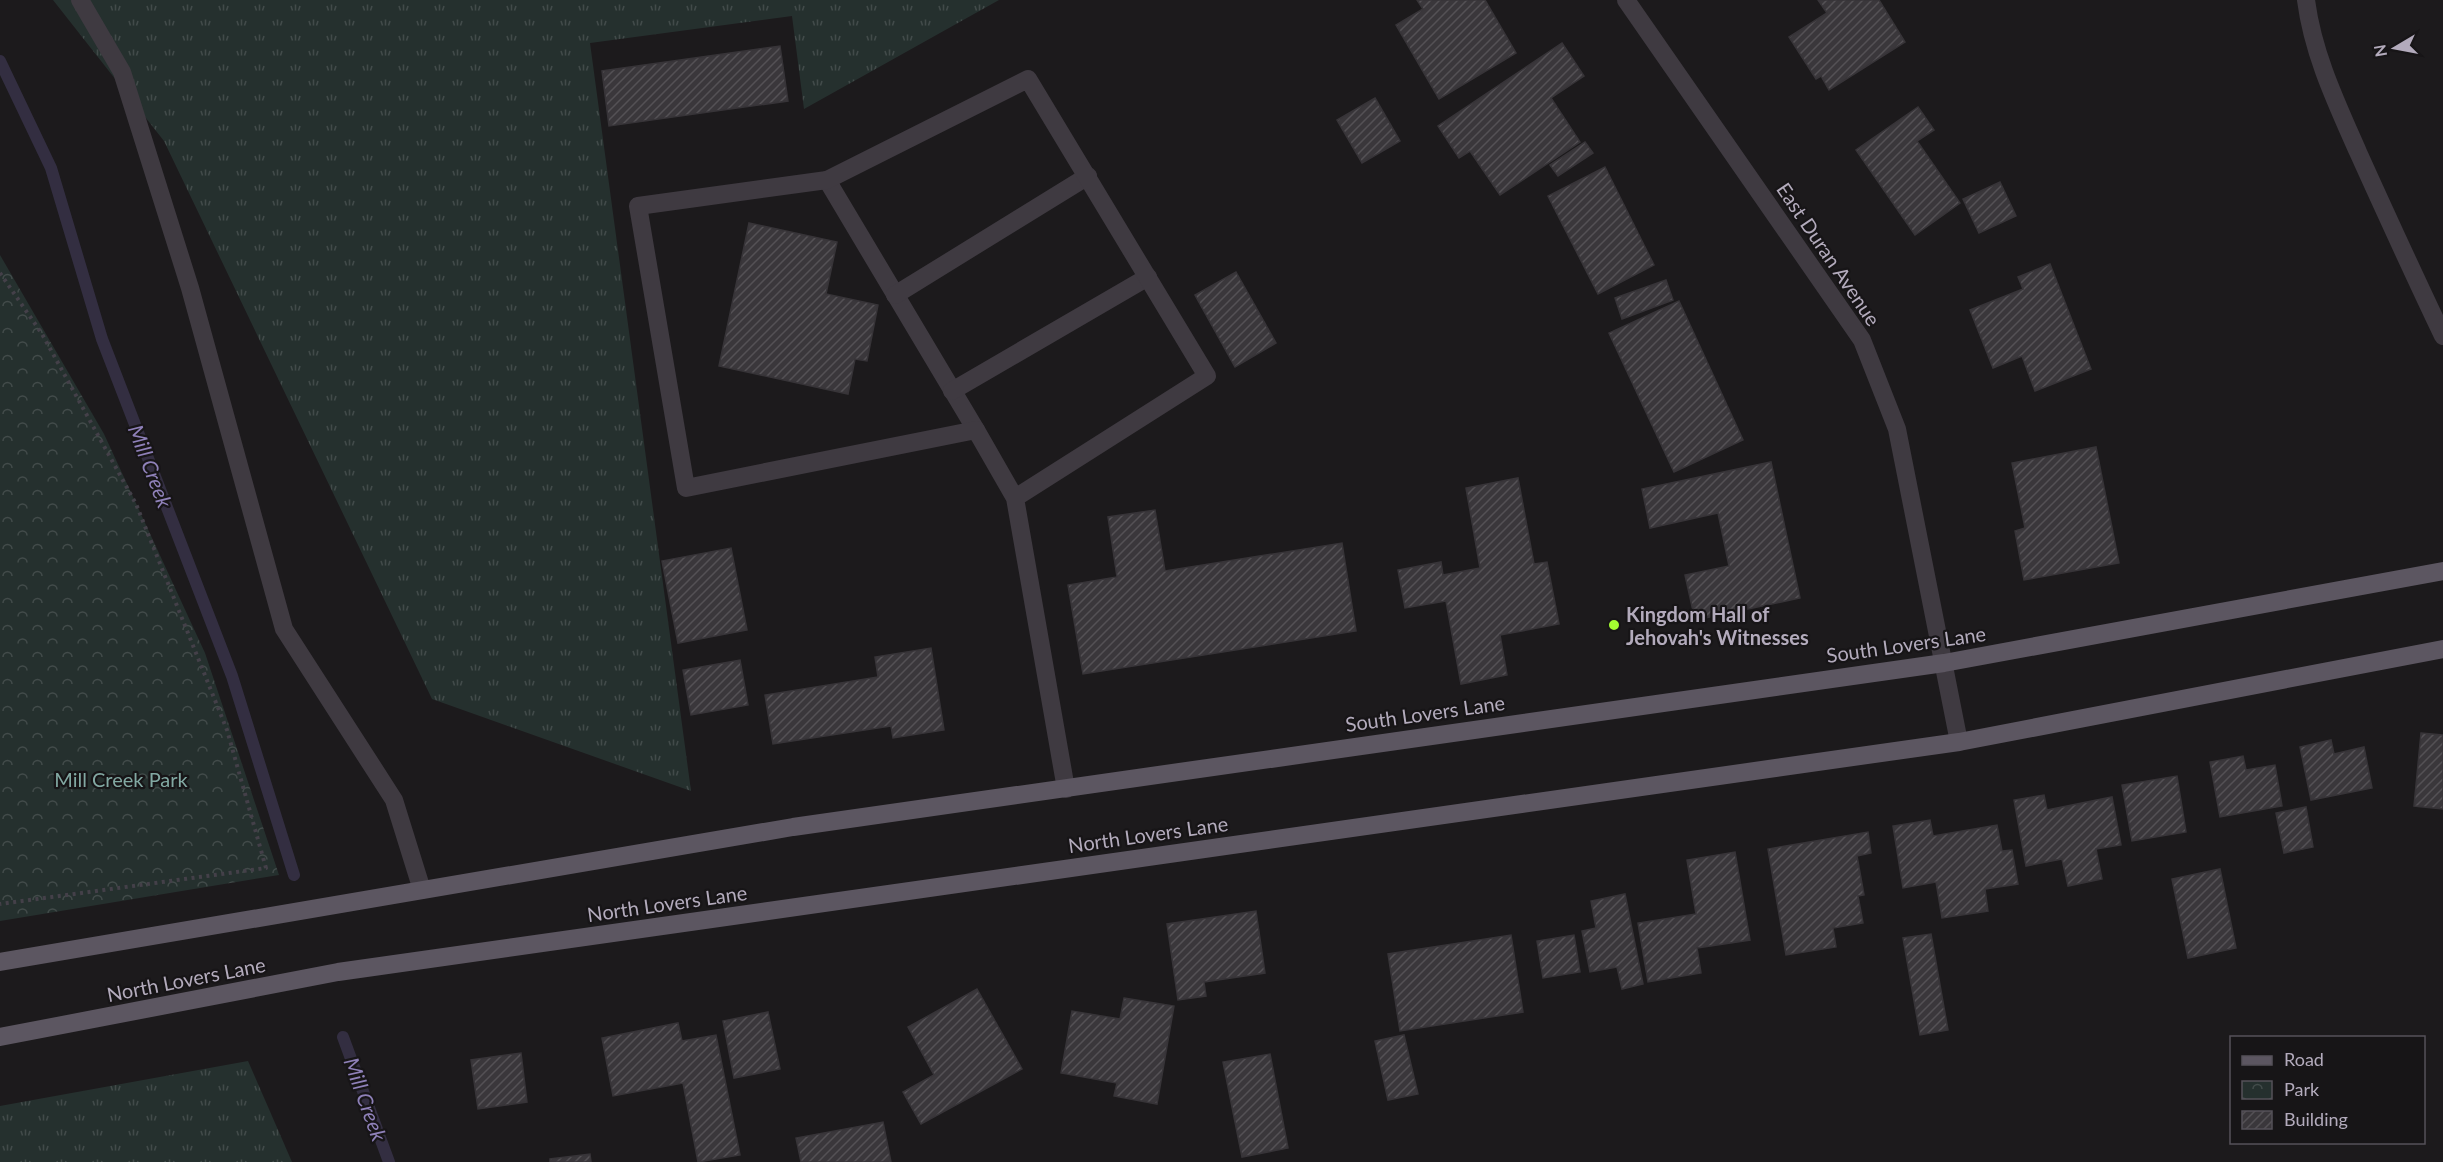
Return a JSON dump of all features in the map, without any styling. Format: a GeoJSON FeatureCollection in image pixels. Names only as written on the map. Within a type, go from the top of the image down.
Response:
{"type":"FeatureCollection","features":[{"type":"Feature","properties":{"kind":"main road","name":"South Lovers Lane"},"geometry":{"type":"LineString","coordinates":[[1066,789],[1338,748],[1944,663],[2443,571]]}},
{"type":"Feature","properties":{"kind":"main road"},"geometry":{"type":"LineString","coordinates":[[1959,742],[2443,649]]}},
{"type":"Feature","properties":{"kind":"main road","name":"North Lovers Lane"},"geometry":{"type":"LineString","coordinates":[[0,1037],[338,972],[1959,742]]}},
{"type":"Feature","properties":{"kind":"main road"},"geometry":{"type":"LineString","coordinates":[[0,962],[793,827],[1066,789]]}},
{"type":"Feature","properties":{"kind":"street"},"geometry":{"type":"LineString","coordinates":[[80,0],[122,72],[190,288],[284,629],[394,800],[422,890]]}},
{"type":"Feature","properties":{"kind":"street","name":"East Duran Avenue"},"geometry":{"type":"LineString","coordinates":[[1626,0],[1862,340],[1897,429],[1959,742]]}},
{"type":"Feature","properties":{"kind":"street"},"geometry":{"type":"LineString","coordinates":[[2306,0],[2315,47],[2332,92],[2394,234],[2443,336]]}},
{"type":"Feature","properties":{"kind":"street"},"geometry":{"type":"LineString","coordinates":[[976,430],[686,488],[638,206],[827,180],[1028,79],[1207,376],[1015,498]]}},
{"type":"Feature","properties":{"kind":"street"},"geometry":{"type":"LineString","coordinates":[[895,295],[1088,177]]}},
{"type":"Feature","properties":{"kind":"street"},"geometry":{"type":"LineString","coordinates":[[827,180],[1015,498],[1066,789]]}},
{"type":"Feature","properties":{"kind":"street"},"geometry":{"type":"LineString","coordinates":[[952,391],[1148,277]]}},
{"type":"Feature","properties":{"kind":"path"},"geometry":{"type":"LineString","coordinates":[[0,273],[42,334],[136,504],[227,730],[266,868],[0,904]]}},
{"type":"Feature","properties":{"kind":"green space"},"geometry":{"type":"Polygon","coordinates":[[[53,0],[999,0],[804,109],[792,16],[590,43],[691,791],[432,699],[164,141],[53,0]]]}},
{"type":"Feature","properties":{"kind":"green space","name":"Mill Creek Park"},"geometry":{"type":"Polygon","coordinates":[[[0,255],[104,434],[205,653],[279,875],[0,921],[0,255]]]}},
{"type":"Feature","properties":{"kind":"green space"},"geometry":{"type":"Polygon","coordinates":[[[248,1061],[292,1162],[0,1162],[0,1106],[248,1061]]]}},
{"type":"Feature","properties":{"kind":"building"},"geometry":{"type":"Polygon","coordinates":[[[1417,0],[1485,0],[1516,53],[1439,99],[1396,25],[1423,9],[1417,0]]]}},
{"type":"Feature","properties":{"kind":"building"},"geometry":{"type":"Polygon","coordinates":[[[1818,0],[1879,0],[1905,42],[1829,90],[1821,76],[1816,79],[1789,37],[1827,13],[1818,0]]]}},
{"type":"Feature","properties":{"kind":"building"},"geometry":{"type":"Polygon","coordinates":[[[1562,43],[1584,76],[1551,98],[1580,142],[1500,195],[1470,151],[1459,158],[1438,126],[1562,43]]]}},
{"type":"Feature","properties":{"kind":"building"},"geometry":{"type":"Polygon","coordinates":[[[780,46],[788,101],[609,126],[602,71],[780,46]]]}},
{"type":"Feature","properties":{"kind":"building"},"geometry":{"type":"Polygon","coordinates":[[[1375,98],[1400,141],[1362,163],[1337,120],[1375,98]]]}},
{"type":"Feature","properties":{"kind":"building"},"geometry":{"type":"Polygon","coordinates":[[[1918,107],[1934,130],[1917,141],[1960,203],[1915,235],[1856,150],[1918,107]]]}},
{"type":"Feature","properties":{"kind":"building"},"geometry":{"type":"Polygon","coordinates":[[[1585,142],[1593,153],[1558,176],[1550,165],[1585,142]]]}},
{"type":"Feature","properties":{"kind":"building"},"geometry":{"type":"Polygon","coordinates":[[[1605,167],[1654,265],[1598,294],[1548,196],[1605,167]]]}},
{"type":"Feature","properties":{"kind":"building"},"geometry":{"type":"Polygon","coordinates":[[[2000,182],[2016,216],[1979,233],[1963,199],[2000,182]]]}},
{"type":"Feature","properties":{"kind":"building"},"geometry":{"type":"Polygon","coordinates":[[[749,223],[837,242],[826,294],[878,305],[867,361],[855,359],[848,394],[719,366],[749,223]]]}},
{"type":"Feature","properties":{"kind":"building"},"geometry":{"type":"Polygon","coordinates":[[[2050,264],[2091,369],[2035,391],[2022,356],[1993,368],[1970,310],[2023,289],[2018,277],[2050,264]]]}},
{"type":"Feature","properties":{"kind":"building"},"geometry":{"type":"Polygon","coordinates":[[[1236,272],[1276,343],[1235,367],[1195,295],[1236,272]]]}},
{"type":"Feature","properties":{"kind":"building"},"geometry":{"type":"Polygon","coordinates":[[[1666,280],[1673,300],[1622,319],[1615,298],[1666,280]]]}},
{"type":"Feature","properties":{"kind":"building"},"geometry":{"type":"Polygon","coordinates":[[[1679,301],[1743,440],[1674,472],[1609,333],[1679,301]]]}},
{"type":"Feature","properties":{"kind":"building"},"geometry":{"type":"Polygon","coordinates":[[[2096,447],[2119,563],[2024,580],[2015,531],[2025,528],[2012,463],[2096,447]]]}},
{"type":"Feature","properties":{"kind":"building"},"geometry":{"type":"Polygon","coordinates":[[[1771,462],[1800,598],[1695,620],[1685,575],[1729,566],[1718,513],[1650,528],[1642,489],[1771,462]]]}},
{"type":"Feature","properties":{"kind":"building"},"geometry":{"type":"Polygon","coordinates":[[[1518,478],[1534,564],[1547,562],[1559,624],[1500,635],[1507,675],[1461,684],[1446,601],[1405,608],[1398,570],[1441,562],[1443,575],[1480,568],[1466,488],[1518,478]]]}},
{"type":"Feature","properties":{"kind":"building"},"geometry":{"type":"Polygon","coordinates":[[[1155,510],[1165,571],[1342,543],[1356,631],[1083,674],[1068,585],[1117,577],[1108,517],[1155,510]]]}},
{"type":"Feature","properties":{"kind":"building"},"geometry":{"type":"Polygon","coordinates":[[[731,548],[747,630],[678,643],[662,561],[731,548]]]}},
{"type":"Feature","properties":{"kind":"building"},"geometry":{"type":"Polygon","coordinates":[[[931,648],[944,730],[893,738],[891,726],[773,744],[765,695],[878,677],[875,657],[931,648]]]}},
{"type":"Feature","properties":{"kind":"building"},"geometry":{"type":"Polygon","coordinates":[[[740,660],[748,705],[691,715],[683,670],[740,660]]]}},
{"type":"Feature","properties":{"kind":"building"},"geometry":{"type":"Polygon","coordinates":[[[2421,733],[2443,735],[2443,809],[2414,806],[2421,733]]]}},
{"type":"Feature","properties":{"kind":"building"},"geometry":{"type":"Polygon","coordinates":[[[2331,740],[2334,754],[2364,747],[2372,788],[2311,800],[2300,747],[2331,740]]]}},
{"type":"Feature","properties":{"kind":"building"},"geometry":{"type":"Polygon","coordinates":[[[2243,756],[2246,770],[2275,765],[2282,806],[2220,817],[2210,762],[2243,756]]]}},
{"type":"Feature","properties":{"kind":"building"},"geometry":{"type":"Polygon","coordinates":[[[2177,776],[2186,832],[2132,841],[2122,785],[2177,776]]]}},
{"type":"Feature","properties":{"kind":"building"},"geometry":{"type":"Polygon","coordinates":[[[2044,795],[2047,810],[2112,797],[2121,845],[2096,849],[2102,879],[2068,886],[2062,859],[2026,866],[2014,800],[2044,795]]]}},
{"type":"Feature","properties":{"kind":"building"},"geometry":{"type":"Polygon","coordinates":[[[2306,807],[2313,847],[2284,853],[2276,813],[2306,807]]]}},
{"type":"Feature","properties":{"kind":"building"},"geometry":{"type":"Polygon","coordinates":[[[1930,820],[1933,836],[1997,825],[2002,851],[2012,850],[2018,884],[1985,889],[1988,911],[1942,918],[1936,882],[1903,888],[1893,826],[1930,820]]]}},
{"type":"Feature","properties":{"kind":"building"},"geometry":{"type":"Polygon","coordinates":[[[1868,832],[1871,853],[1857,856],[1864,895],[1858,896],[1863,923],[1833,928],[1836,947],[1786,955],[1768,849],[1868,832]]]}},
{"type":"Feature","properties":{"kind":"building"},"geometry":{"type":"Polygon","coordinates":[[[1735,852],[1750,940],[1697,948],[1701,973],[1648,982],[1638,923],[1696,914],[1687,860],[1735,852]]]}},
{"type":"Feature","properties":{"kind":"building"},"geometry":{"type":"Polygon","coordinates":[[[2220,869],[2236,948],[2188,958],[2172,879],[2220,869]]]}},
{"type":"Feature","properties":{"kind":"building"},"geometry":{"type":"Polygon","coordinates":[[[1625,894],[1643,984],[1622,989],[1617,967],[1590,972],[1582,931],[1596,928],[1591,901],[1625,894]]]}},
{"type":"Feature","properties":{"kind":"building"},"geometry":{"type":"Polygon","coordinates":[[[1256,911],[1265,973],[1204,982],[1206,996],[1178,1000],[1167,924],[1256,911]]]}},
{"type":"Feature","properties":{"kind":"building"},"geometry":{"type":"Polygon","coordinates":[[[1931,934],[1948,1030],[1920,1035],[1903,938],[1931,934]]]}},
{"type":"Feature","properties":{"kind":"building"},"geometry":{"type":"Polygon","coordinates":[[[1511,935],[1523,1012],[1400,1031],[1388,954],[1511,935]]]}},
{"type":"Feature","properties":{"kind":"building"},"geometry":{"type":"Polygon","coordinates":[[[1574,935],[1580,972],[1543,978],[1537,941],[1574,935]]]}},
{"type":"Feature","properties":{"kind":"building"},"geometry":{"type":"Polygon","coordinates":[[[977,989],[1022,1069],[921,1124],[903,1092],[934,1075],[908,1027],[977,989]]]}},
{"type":"Feature","properties":{"kind":"building"},"geometry":{"type":"Polygon","coordinates":[[[1124,998],[1174,1006],[1157,1104],[1114,1096],[1117,1083],[1061,1073],[1072,1011],[1120,1019],[1124,998]]]}},
{"type":"Feature","properties":{"kind":"building"},"geometry":{"type":"Polygon","coordinates":[[[768,1012],[780,1069],[734,1078],[723,1021],[768,1012]]]}},
{"type":"Feature","properties":{"kind":"building"},"geometry":{"type":"Polygon","coordinates":[[[678,1023],[682,1041],[716,1035],[740,1155],[698,1162],[683,1083],[613,1096],[602,1038],[678,1023]]]}},
{"type":"Feature","properties":{"kind":"building"},"geometry":{"type":"Polygon","coordinates":[[[1404,1035],[1418,1094],[1388,1100],[1375,1041],[1404,1035]]]}},
{"type":"Feature","properties":{"kind":"building"},"geometry":{"type":"Polygon","coordinates":[[[521,1053],[527,1102],[478,1109],[471,1060],[521,1053]]]}},
{"type":"Feature","properties":{"kind":"building"},"geometry":{"type":"Polygon","coordinates":[[[1270,1054],[1288,1148],[1242,1157],[1223,1062],[1270,1054]]]}},
{"type":"Feature","properties":{"kind":"building"},"geometry":{"type":"Polygon","coordinates":[[[883,1122],[891,1162],[801,1162],[796,1138],[883,1122]]]}},
{"type":"Feature","properties":{"kind":"building"},"geometry":{"type":"Polygon","coordinates":[[[590,1154],[591,1162],[550,1162],[550,1159],[590,1154]]]}},
{"type":"Feature","properties":{"kind":"waterway","name":"Mill Creek"},"geometry":{"type":"LineString","coordinates":[[0,61],[51,168],[102,339],[232,676],[294,875]]}},
{"type":"Feature","properties":{"kind":"waterway","name":"Mill Creek"},"geometry":{"type":"LineString","coordinates":[[343,1037],[389,1162]]}},
{"type":"Feature","properties":{"kind":"place","name":"Kingdom Hall of Jehovah's Witnesses"},"geometry":{"type":"Point","coordinates":[1614,625]}}]}
